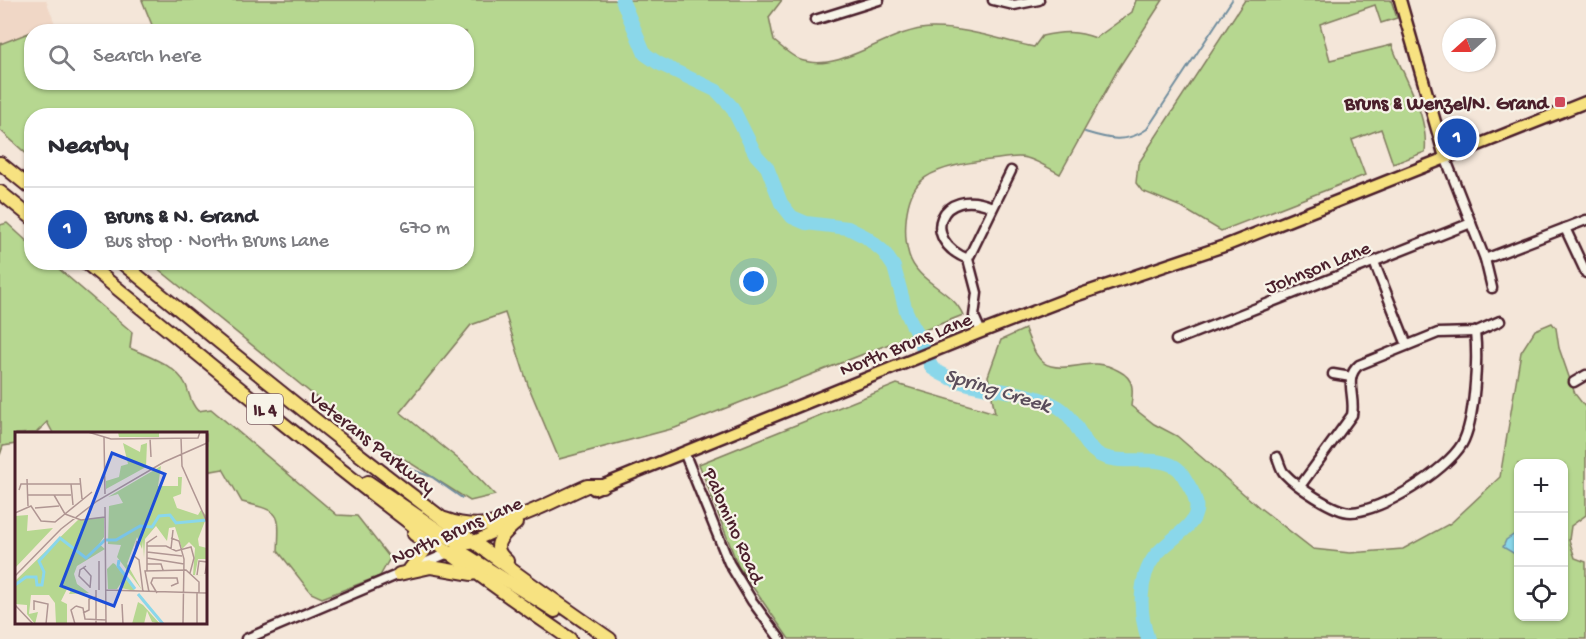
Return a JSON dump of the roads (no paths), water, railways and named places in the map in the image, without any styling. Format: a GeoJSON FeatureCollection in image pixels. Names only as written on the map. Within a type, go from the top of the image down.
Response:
{"type":"FeatureCollection","features":[{"type":"Feature","properties":{"kind":"highway"},"geometry":{"type":"LineString","coordinates":[[0,163],[24,182]]}},
{"type":"Feature","properties":{"kind":"highway"},"geometry":{"type":"LineString","coordinates":[[0,192],[24,212]]}},
{"type":"Feature","properties":{"kind":"highway","name":"IL 4"},"geometry":{"type":"LineString","coordinates":[[95,270],[339,469],[479,576],[570,639]]}},
{"type":"Feature","properties":{"kind":"highway","name":"Veterans Parkway"},"geometry":{"type":"LineString","coordinates":[[131,270],[344,445],[471,542],[610,639]]}},
{"type":"Feature","properties":{"kind":"highway"},"geometry":{"type":"LineString","coordinates":[[297,435],[448,537],[458,542],[471,542]]}},
{"type":"Feature","properties":{"kind":"highway"},"geometry":{"type":"LineString","coordinates":[[339,469],[353,488],[422,540],[423,554],[405,572]]}},
{"type":"Feature","properties":{"kind":"highway"},"geometry":{"type":"LineString","coordinates":[[435,515],[468,525],[488,526],[587,486],[602,486]]}},
{"type":"Feature","properties":{"kind":"highway"},"geometry":{"type":"LineString","coordinates":[[516,523],[499,540],[498,553],[567,603],[596,629]]}},
{"type":"Feature","properties":{"kind":"highway"},"geometry":{"type":"LineString","coordinates":[[448,553],[463,553],[580,626],[610,639]]}},
{"type":"Feature","properties":{"kind":"highway"},"geometry":{"type":"LineString","coordinates":[[405,572],[442,567],[479,576]]}},
{"type":"Feature","properties":{"kind":"main road"},"geometry":{"type":"LineString","coordinates":[[1400,0],[1445,157]]}},
{"type":"Feature","properties":{"kind":"main road","name":"North Bruns Lane"},"geometry":{"type":"LineString","coordinates":[[448,553],[602,486],[897,365],[1072,297],[1227,245],[1586,102]]}},
{"type":"Feature","properties":{"kind":"main road"},"geometry":{"type":"LineString","coordinates":[[1436,125],[1452,140],[1477,145]]}},
{"type":"Feature","properties":{"kind":"street"},"geometry":{"type":"LineString","coordinates":[[815,20],[879,0]]}},
{"type":"Feature","properties":{"kind":"street"},"geometry":{"type":"LineString","coordinates":[[993,0],[1014,5],[1039,0]]}},
{"type":"Feature","properties":{"kind":"street"},"geometry":{"type":"LineString","coordinates":[[1445,157],[1485,259],[1491,288]]}},
{"type":"Feature","properties":{"kind":"street"},"geometry":{"type":"LineString","coordinates":[[981,332],[974,316],[977,293],[968,259],[1011,171]]}},
{"type":"Feature","properties":{"kind":"street"},"geometry":{"type":"LineString","coordinates":[[968,259],[958,255],[944,241],[941,234],[942,218],[951,206],[965,200],[993,207]]}},
{"type":"Feature","properties":{"kind":"street"},"geometry":{"type":"LineString","coordinates":[[1485,259],[1586,220]]}},
{"type":"Feature","properties":{"kind":"street","name":"Johnson Lane"},"geometry":{"type":"LineString","coordinates":[[1176,340],[1471,223]]}},
{"type":"Feature","properties":{"kind":"street"},"geometry":{"type":"LineString","coordinates":[[1565,228],[1586,273]]}},
{"type":"Feature","properties":{"kind":"street"},"geometry":{"type":"LineString","coordinates":[[1374,262],[1407,345]]}},
{"type":"Feature","properties":{"kind":"street"},"geometry":{"type":"LineString","coordinates":[[1301,485],[1352,416],[1354,406],[1351,377],[1352,370],[1359,364],[1438,333],[1475,332],[1500,321]]}},
{"type":"Feature","properties":{"kind":"street"},"geometry":{"type":"LineString","coordinates":[[1277,457],[1284,473],[1331,507],[1351,512],[1412,489],[1446,461],[1464,439],[1477,375],[1475,332]]}},
{"type":"Feature","properties":{"kind":"street"},"geometry":{"type":"LineString","coordinates":[[1333,374],[1351,377]]}},
{"type":"Feature","properties":{"kind":"street"},"geometry":{"type":"LineString","coordinates":[[1574,382],[1586,375]]}},
{"type":"Feature","properties":{"kind":"street","name":"Palomino Road"},"geometry":{"type":"LineString","coordinates":[[684,452],[729,563],[780,639]]}},
{"type":"Feature","properties":{"kind":"street","name":"North Bruns Lane"},"geometry":{"type":"LineString","coordinates":[[246,639],[448,553]]}},
{"type":"Feature","properties":{"kind":"water"},"geometry":{"type":"Polygon","coordinates":[[[1514,535],[1514,554],[1503,547],[1506,540],[1514,535]]]}},
{"type":"Feature","properties":{"kind":"waterway","name":"Spring Creek"},"geometry":{"type":"LineString","coordinates":[[622,0],[645,54],[658,63],[717,91],[732,107],[756,155],[767,167],[781,203],[792,217],[806,223],[848,228],[866,237],[884,252],[894,267],[906,311],[932,368],[960,382],[1023,394],[1053,404],[1068,415],[1086,443],[1106,458],[1161,462],[1171,464],[1181,472],[1195,497],[1196,508],[1194,518],[1188,526],[1155,556],[1145,575],[1142,607],[1148,639]]}},
{"type":"Feature","properties":{"kind":"waterway"},"geometry":{"type":"LineString","coordinates":[[1085,132],[1117,139],[1132,137],[1147,129],[1232,0]]}},
{"type":"Feature","properties":{"kind":"waterway"},"geometry":{"type":"LineString","coordinates":[[399,465],[432,477],[462,498]]}},
{"type":"Feature","properties":{"kind":"place","name":"Bruns & Wenzel/N. Grand"},"geometry":{"type":"Point","coordinates":[1560,102]}},
{"type":"Feature","properties":{"kind":"place","name":"Bruns & N. Grand"},"geometry":{"type":"Point","coordinates":[1457,138]}}]}
